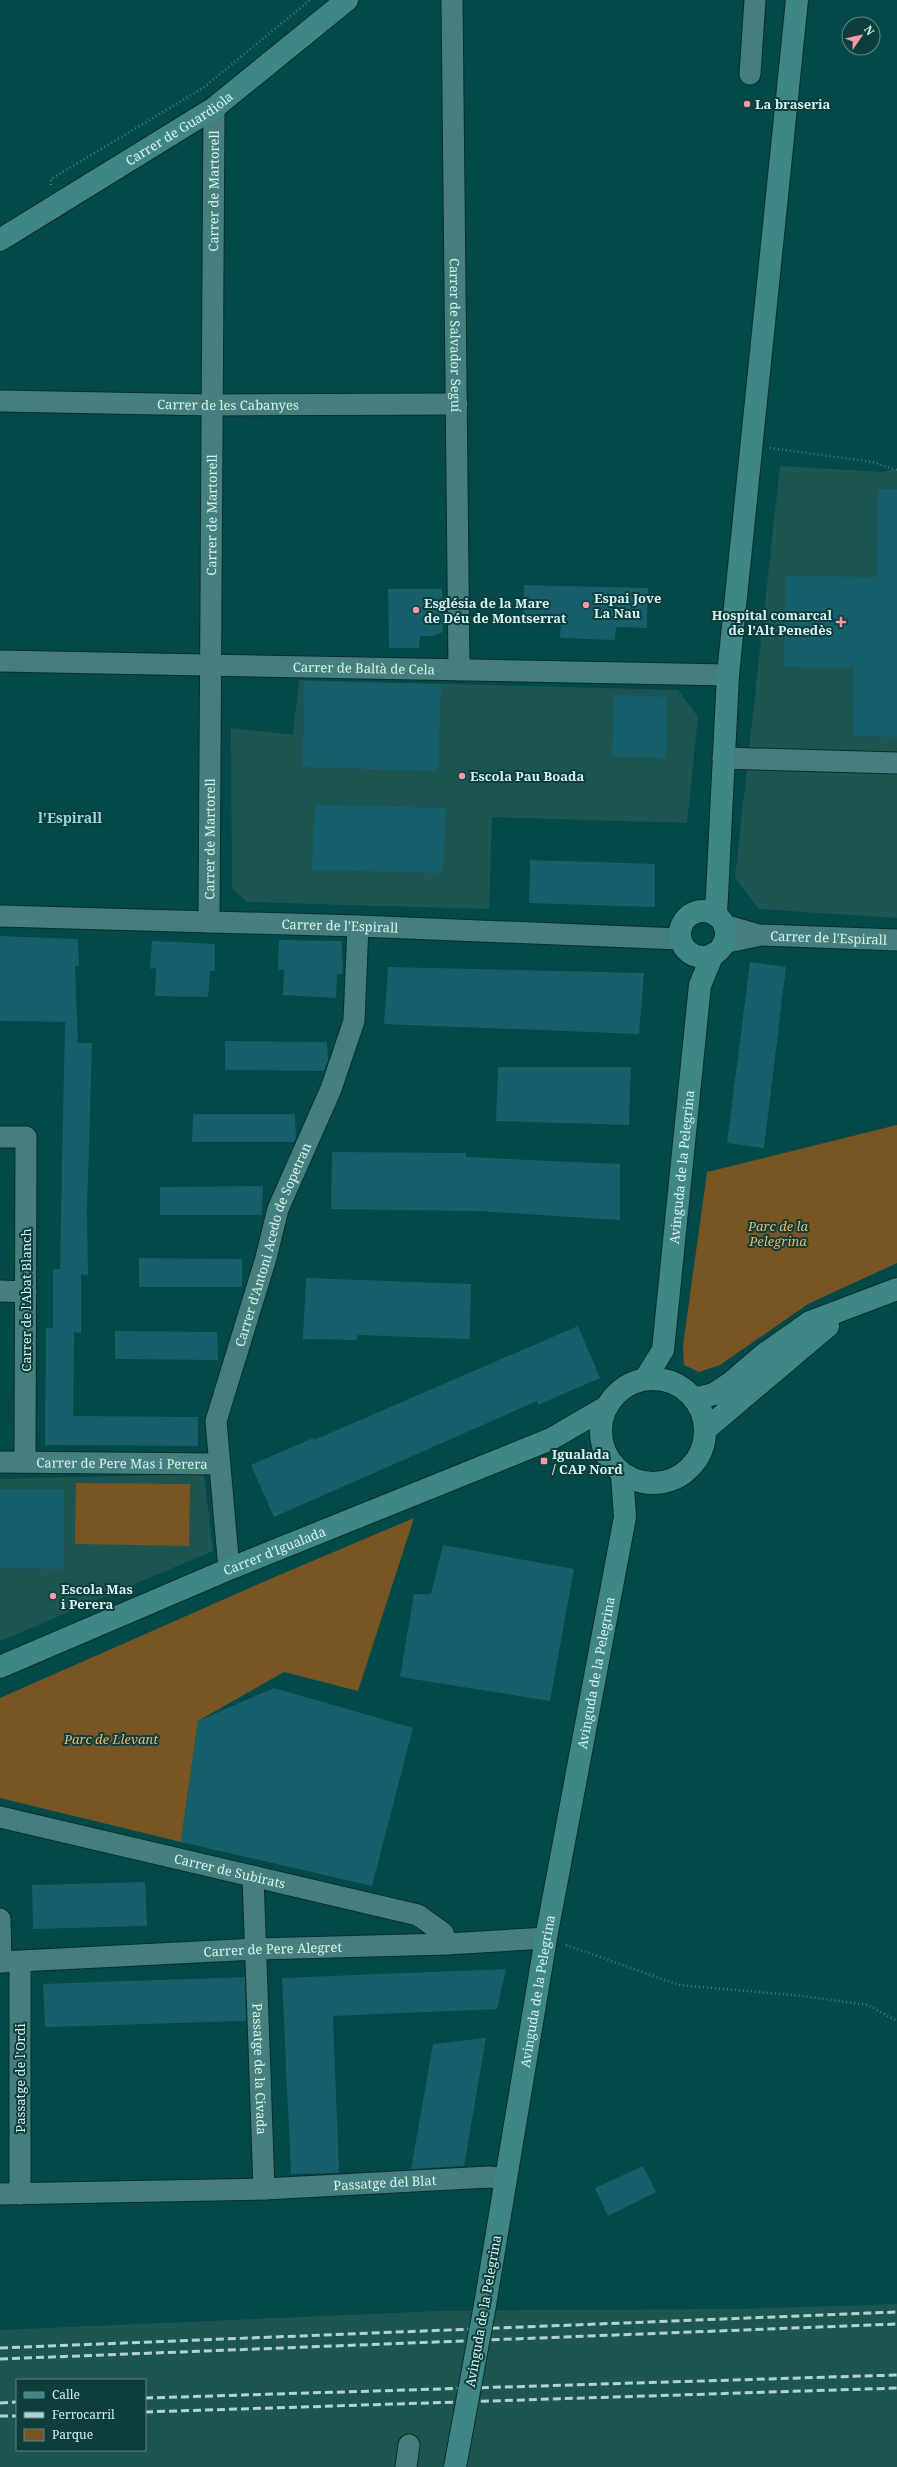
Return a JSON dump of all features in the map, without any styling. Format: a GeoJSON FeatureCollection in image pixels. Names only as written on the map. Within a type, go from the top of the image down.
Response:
{"type":"FeatureCollection","features":[{"type":"Feature","properties":{"kind":"street","name":"Carrer de Guardiola"},"geometry":{"type":"LineString","coordinates":[[0,240],[49,208],[214,108],[347,0]]}},
{"type":"Feature","properties":{"kind":"street","name":"Carrer de Salvador Seguí"},"geometry":{"type":"LineString","coordinates":[[452,0],[459,670]]}},
{"type":"Feature","properties":{"kind":"street"},"geometry":{"type":"LineString","coordinates":[[750,74],[755,0]]}},
{"type":"Feature","properties":{"kind":"street"},"geometry":{"type":"LineString","coordinates":[[707,935],[717,866],[728,675],[797,0]]}},
{"type":"Feature","properties":{"kind":"street","name":"Carrer de Martorell"},"geometry":{"type":"LineString","coordinates":[[209,922],[209,664],[214,108]]}},
{"type":"Feature","properties":{"kind":"street","name":"Carrer de les Cabanyes"},"geometry":{"type":"LineString","coordinates":[[0,401],[212,405],[457,404]]}},
{"type":"Feature","properties":{"kind":"street","name":"Carrer de Baltà de Cela"},"geometry":{"type":"LineString","coordinates":[[0,661],[728,675]]}},
{"type":"Feature","properties":{"kind":"street"},"geometry":{"type":"LineString","coordinates":[[723,758],[897,764]]}},
{"type":"Feature","properties":{"kind":"street","name":"Carrer de l'Espirall"},"geometry":{"type":"LineString","coordinates":[[0,916],[707,935],[759,935],[897,940]]}},
{"type":"Feature","properties":{"kind":"street","name":"Carrer d'Antoni Acedo de Sopetran"},"geometry":{"type":"LineString","coordinates":[[229,1569],[216,1421],[266,1258],[278,1210],[331,1090],[354,1021],[358,926]]}},
{"type":"Feature","properties":{"kind":"street","name":"Avinguda de la Pelegrina"},"geometry":{"type":"LineString","coordinates":[[645,1379],[663,1350],[700,985],[707,935]]}},
{"type":"Feature","properties":{"kind":"street","name":"Carrer de l'Abat Blanch"},"geometry":{"type":"LineString","coordinates":[[0,1136],[26,1137],[25,1462]]}},
{"type":"Feature","properties":{"kind":"street"},"geometry":{"type":"LineString","coordinates":[[694,1399],[714,1394],[729,1384],[763,1355],[810,1322],[897,1289]]}},
{"type":"Feature","properties":{"kind":"street"},"geometry":{"type":"LineString","coordinates":[[0,1291],[26,1292]]}},
{"type":"Feature","properties":{"kind":"street"},"geometry":{"type":"LineString","coordinates":[[705,1430],[816,1335],[860,1304]]}},
{"type":"Feature","properties":{"kind":"street","name":"Avinguda de la Pelegrina"},"geometry":{"type":"LineString","coordinates":[[663,1350],[676,1384]]}},
{"type":"Feature","properties":{"kind":"street","name":"Avinguda de la Pelegrina"},"geometry":{"type":"LineString","coordinates":[[645,1379],[661,1380],[676,1384],[694,1399],[702,1414],[705,1430],[703,1447],[695,1462],[683,1474],[668,1482],[651,1484],[635,1481],[622,1474],[611,1464],[604,1451],[600,1437],[601,1421],[606,1407],[616,1394],[630,1384],[645,1379]]}},
{"type":"Feature","properties":{"kind":"street","name":"Carrer d'Igualada"},"geometry":{"type":"LineString","coordinates":[[0,1667],[229,1569],[551,1439],[606,1407]]}},
{"type":"Feature","properties":{"kind":"street","name":"Carrer d'Igualada"},"geometry":{"type":"LineString","coordinates":[[551,1439],[600,1437]]}},
{"type":"Feature","properties":{"kind":"street","name":"Carrer de Pere Mas i Perera"},"geometry":{"type":"LineString","coordinates":[[0,1462],[219,1464]]}},
{"type":"Feature","properties":{"kind":"street","name":"Avinguda de la Pelegrina"},"geometry":{"type":"LineString","coordinates":[[455,2467],[485,2306],[546,1938],[625,1517],[622,1474]]}},
{"type":"Feature","properties":{"kind":"street","name":"Avinguda de la Pelegrina"},"geometry":{"type":"LineString","coordinates":[[625,1517],[651,1484]]}},
{"type":"Feature","properties":{"kind":"street","name":"Carrer de Subirats"},"geometry":{"type":"LineString","coordinates":[[0,1817],[418,1915],[443,1933],[447,1944]]}},
{"type":"Feature","properties":{"kind":"street","name":"Passatge de la Civada"},"geometry":{"type":"LineString","coordinates":[[253,1876],[257,1949],[264,2190]]}},
{"type":"Feature","properties":{"kind":"street","name":"Passatge de l'Ordi"},"geometry":{"type":"LineString","coordinates":[[0,1919],[7,1962],[10,2194]]}},
{"type":"Feature","properties":{"kind":"street","name":"Carrer de Pere Alegret"},"geometry":{"type":"LineString","coordinates":[[7,1962],[257,1949],[447,1944],[546,1938]]}},
{"type":"Feature","properties":{"kind":"street","name":"Passatge del Blat"},"geometry":{"type":"LineString","coordinates":[[10,2194],[264,2190],[488,2177],[506,2179]]}},
{"type":"Feature","properties":{"kind":"street"},"geometry":{"type":"LineString","coordinates":[[406,2467],[409,2445]]}},
{"type":"Feature","properties":{"kind":"path"},"geometry":{"type":"LineString","coordinates":[[49,208],[51,179],[203,88],[310,0]]}},
{"type":"Feature","properties":{"kind":"path"},"geometry":{"type":"LineString","coordinates":[[752,446],[873,462],[897,470]]}},
{"type":"Feature","properties":{"kind":"path"},"geometry":{"type":"LineString","coordinates":[[546,1938],[679,1985],[803,1996],[868,2005],[897,2021]]}},
{"type":"Feature","properties":{"kind":"shaded area"},"geometry":{"type":"Polygon","coordinates":[[[780,466],[881,472],[897,469],[897,918],[759,909],[735,878],[780,466]]]}},
{"type":"Feature","properties":{"kind":"shaded area","name":"Escola Pau Boada"},"geometry":{"type":"Polygon","coordinates":[[[299,680],[678,690],[698,717],[687,823],[492,817],[489,909],[247,902],[232,888],[231,728],[293,735],[299,680]]]}},
{"type":"Feature","properties":{"kind":"shaded area","name":"Escola Mas i Perera"},"geometry":{"type":"Polygon","coordinates":[[[204,1474],[213,1551],[0,1641],[0,1479],[204,1474]]]}},
{"type":"Feature","properties":{"kind":"shaded area"},"geometry":{"type":"Polygon","coordinates":[[[897,2304],[897,2467],[0,2467],[0,2330],[440,2311],[740,2309],[897,2304]]]}},
{"type":"Feature","properties":{"kind":"green space","name":"Parc de la Pelegrina"},"geometry":{"type":"Polygon","coordinates":[[[897,1125],[897,1263],[808,1304],[720,1365],[699,1372],[684,1365],[683,1346],[707,1172],[897,1125]]]}},
{"type":"Feature","properties":{"kind":"green space"},"geometry":{"type":"Polygon","coordinates":[[[76,1483],[190,1484],[189,1546],[75,1544],[76,1483]]]}},
{"type":"Feature","properties":{"kind":"green space","name":"Parc de Llevant"},"geometry":{"type":"Polygon","coordinates":[[[414,1518],[358,1691],[284,1672],[198,1721],[181,1842],[0,1798],[0,1698],[270,1579],[414,1518]]]}},
{"type":"Feature","properties":{"kind":"building","name":"Hospital comarcal de l'Alt Penedès"},"geometry":{"type":"Polygon","coordinates":[[[878,489],[897,489],[897,737],[853,736],[854,668],[784,667],[786,576],[877,577],[878,489]]]}},
{"type":"Feature","properties":{"kind":"building","name":"Espai Jove La Nau"},"geometry":{"type":"Polygon","coordinates":[[[524,585],[648,588],[647,628],[616,627],[615,640],[560,638],[561,622],[523,621],[524,585]]]}},
{"type":"Feature","properties":{"kind":"building","name":"Església de la Mare de Déu de Montserrat"},"geometry":{"type":"Polygon","coordinates":[[[388,589],[442,589],[443,632],[432,636],[420,636],[419,648],[389,648],[388,589]]]}},
{"type":"Feature","properties":{"kind":"building"},"geometry":{"type":"Polygon","coordinates":[[[304,681],[441,684],[438,771],[303,767],[304,681]]]}},
{"type":"Feature","properties":{"kind":"building"},"geometry":{"type":"Polygon","coordinates":[[[614,695],[667,697],[666,758],[612,757],[614,695]]]}},
{"type":"Feature","properties":{"kind":"building"},"geometry":{"type":"Polygon","coordinates":[[[315,805],[446,808],[443,873],[312,870],[315,805]]]}},
{"type":"Feature","properties":{"kind":"building"},"geometry":{"type":"Polygon","coordinates":[[[530,860],[655,864],[655,907],[529,903],[530,860]]]}},
{"type":"Feature","properties":{"kind":"building"},"geometry":{"type":"Polygon","coordinates":[[[0,936],[78,939],[79,966],[75,966],[78,1043],[92,1043],[87,1210],[88,1275],[81,1274],[81,1333],[74,1332],[73,1416],[198,1417],[198,1446],[45,1445],[46,1328],[53,1328],[53,1269],[60,1269],[65,1022],[0,1021],[0,936]]]}},
{"type":"Feature","properties":{"kind":"building"},"geometry":{"type":"Polygon","coordinates":[[[279,940],[342,941],[343,974],[337,974],[336,998],[283,995],[284,970],[278,969],[279,940]]]}},
{"type":"Feature","properties":{"kind":"building"},"geometry":{"type":"Polygon","coordinates":[[[152,941],[215,944],[215,971],[210,971],[208,997],[155,996],[156,968],[150,969],[152,941]]]}},
{"type":"Feature","properties":{"kind":"building"},"geometry":{"type":"Polygon","coordinates":[[[750,962],[786,967],[764,1148],[727,1143],[750,962]]]}},
{"type":"Feature","properties":{"kind":"building"},"geometry":{"type":"Polygon","coordinates":[[[388,967],[644,973],[639,1034],[384,1024],[388,967]]]}},
{"type":"Feature","properties":{"kind":"building"},"geometry":{"type":"Polygon","coordinates":[[[225,1041],[327,1042],[328,1060],[324,1071],[225,1070],[225,1041]]]}},
{"type":"Feature","properties":{"kind":"building"},"geometry":{"type":"Polygon","coordinates":[[[498,1067],[631,1067],[629,1125],[496,1121],[498,1067]]]}},
{"type":"Feature","properties":{"kind":"building"},"geometry":{"type":"Polygon","coordinates":[[[193,1114],[295,1114],[296,1138],[294,1142],[192,1142],[193,1114]]]}},
{"type":"Feature","properties":{"kind":"building"},"geometry":{"type":"Polygon","coordinates":[[[332,1152],[466,1153],[466,1157],[620,1164],[620,1220],[477,1211],[331,1209],[332,1152]]]}},
{"type":"Feature","properties":{"kind":"building"},"geometry":{"type":"Polygon","coordinates":[[[263,1186],[262,1215],[160,1215],[160,1187],[263,1186]]]}},
{"type":"Feature","properties":{"kind":"building"},"geometry":{"type":"Polygon","coordinates":[[[139,1258],[242,1259],[242,1287],[139,1287],[139,1258]]]}},
{"type":"Feature","properties":{"kind":"building"},"geometry":{"type":"Polygon","coordinates":[[[306,1278],[471,1284],[470,1339],[358,1335],[356,1340],[303,1339],[306,1278]]]}},
{"type":"Feature","properties":{"kind":"building"},"geometry":{"type":"Polygon","coordinates":[[[578,1326],[600,1378],[538,1405],[537,1401],[274,1517],[251,1465],[313,1438],[314,1440],[578,1326]]]}},
{"type":"Feature","properties":{"kind":"building"},"geometry":{"type":"Polygon","coordinates":[[[115,1331],[217,1332],[218,1360],[115,1359],[115,1331]]]}},
{"type":"Feature","properties":{"kind":"building"},"geometry":{"type":"Polygon","coordinates":[[[0,1489],[64,1489],[64,1569],[0,1568],[0,1489]]]}},
{"type":"Feature","properties":{"kind":"building"},"geometry":{"type":"Polygon","coordinates":[[[443,1545],[574,1569],[550,1701],[400,1677],[414,1594],[431,1594],[443,1545]]]}},
{"type":"Feature","properties":{"kind":"building"},"geometry":{"type":"Polygon","coordinates":[[[274,1688],[413,1728],[372,1886],[181,1842],[198,1721],[274,1688]]]}},
{"type":"Feature","properties":{"kind":"building"},"geometry":{"type":"Polygon","coordinates":[[[145,1882],[147,1926],[33,1929],[32,1885],[145,1882]]]}},
{"type":"Feature","properties":{"kind":"building"},"geometry":{"type":"Polygon","coordinates":[[[506,1969],[497,2009],[333,2016],[339,2173],[291,2174],[282,1978],[506,1969]]]}},
{"type":"Feature","properties":{"kind":"building"},"geometry":{"type":"Polygon","coordinates":[[[245,1977],[246,2021],[45,2027],[43,1984],[245,1977]]]}},
{"type":"Feature","properties":{"kind":"building"},"geometry":{"type":"Polygon","coordinates":[[[486,2038],[464,2166],[411,2169],[433,2044],[486,2038]]]}},
{"type":"Feature","properties":{"kind":"building"},"geometry":{"type":"Polygon","coordinates":[[[643,2166],[656,2192],[608,2216],[595,2188],[643,2166]]]}},
{"type":"Feature","properties":{"kind":"railway"},"geometry":{"type":"LineString","coordinates":[[0,2348],[897,2312]]}},
{"type":"Feature","properties":{"kind":"railway"},"geometry":{"type":"LineString","coordinates":[[0,2359],[897,2324]]}},
{"type":"Feature","properties":{"kind":"railway"},"geometry":{"type":"LineString","coordinates":[[146,2398],[897,2375]]}},
{"type":"Feature","properties":{"kind":"railway"},"geometry":{"type":"LineString","coordinates":[[146,2412],[897,2388]]}},
{"type":"Feature","properties":{"kind":"railway"},"geometry":{"type":"LineString","coordinates":[[0,2403],[16,2402]]}},
{"type":"Feature","properties":{"kind":"railway"},"geometry":{"type":"LineString","coordinates":[[0,2416],[16,2416]]}},
{"type":"Feature","properties":{"kind":"place","name":"La braseria"},"geometry":{"type":"Point","coordinates":[747,104]}},
{"type":"Feature","properties":{"kind":"place","name":"Espai Jove La Nau"},"geometry":{"type":"Point","coordinates":[586,605]}},
{"type":"Feature","properties":{"kind":"place","name":"Església de la Mare de Déu de Montserrat"},"geometry":{"type":"Point","coordinates":[416,610]}},
{"type":"Feature","properties":{"kind":"place","name":"Hospital comarcal de l'Alt Penedès"},"geometry":{"type":"Point","coordinates":[841,622]}},
{"type":"Feature","properties":{"kind":"place","name":"Escola Pau Boada"},"geometry":{"type":"Point","coordinates":[462,776]}},
{"type":"Feature","properties":{"kind":"place","name":"Igualada / CAP Nord"},"geometry":{"type":"Point","coordinates":[544,1461]}},
{"type":"Feature","properties":{"kind":"place","name":"Escola Mas i Perera"},"geometry":{"type":"Point","coordinates":[53,1596]}},
{"type":"Feature","properties":{"kind":"district","name":"l'Espirall"},"geometry":{"type":"Point","coordinates":[70,817]}}]}
